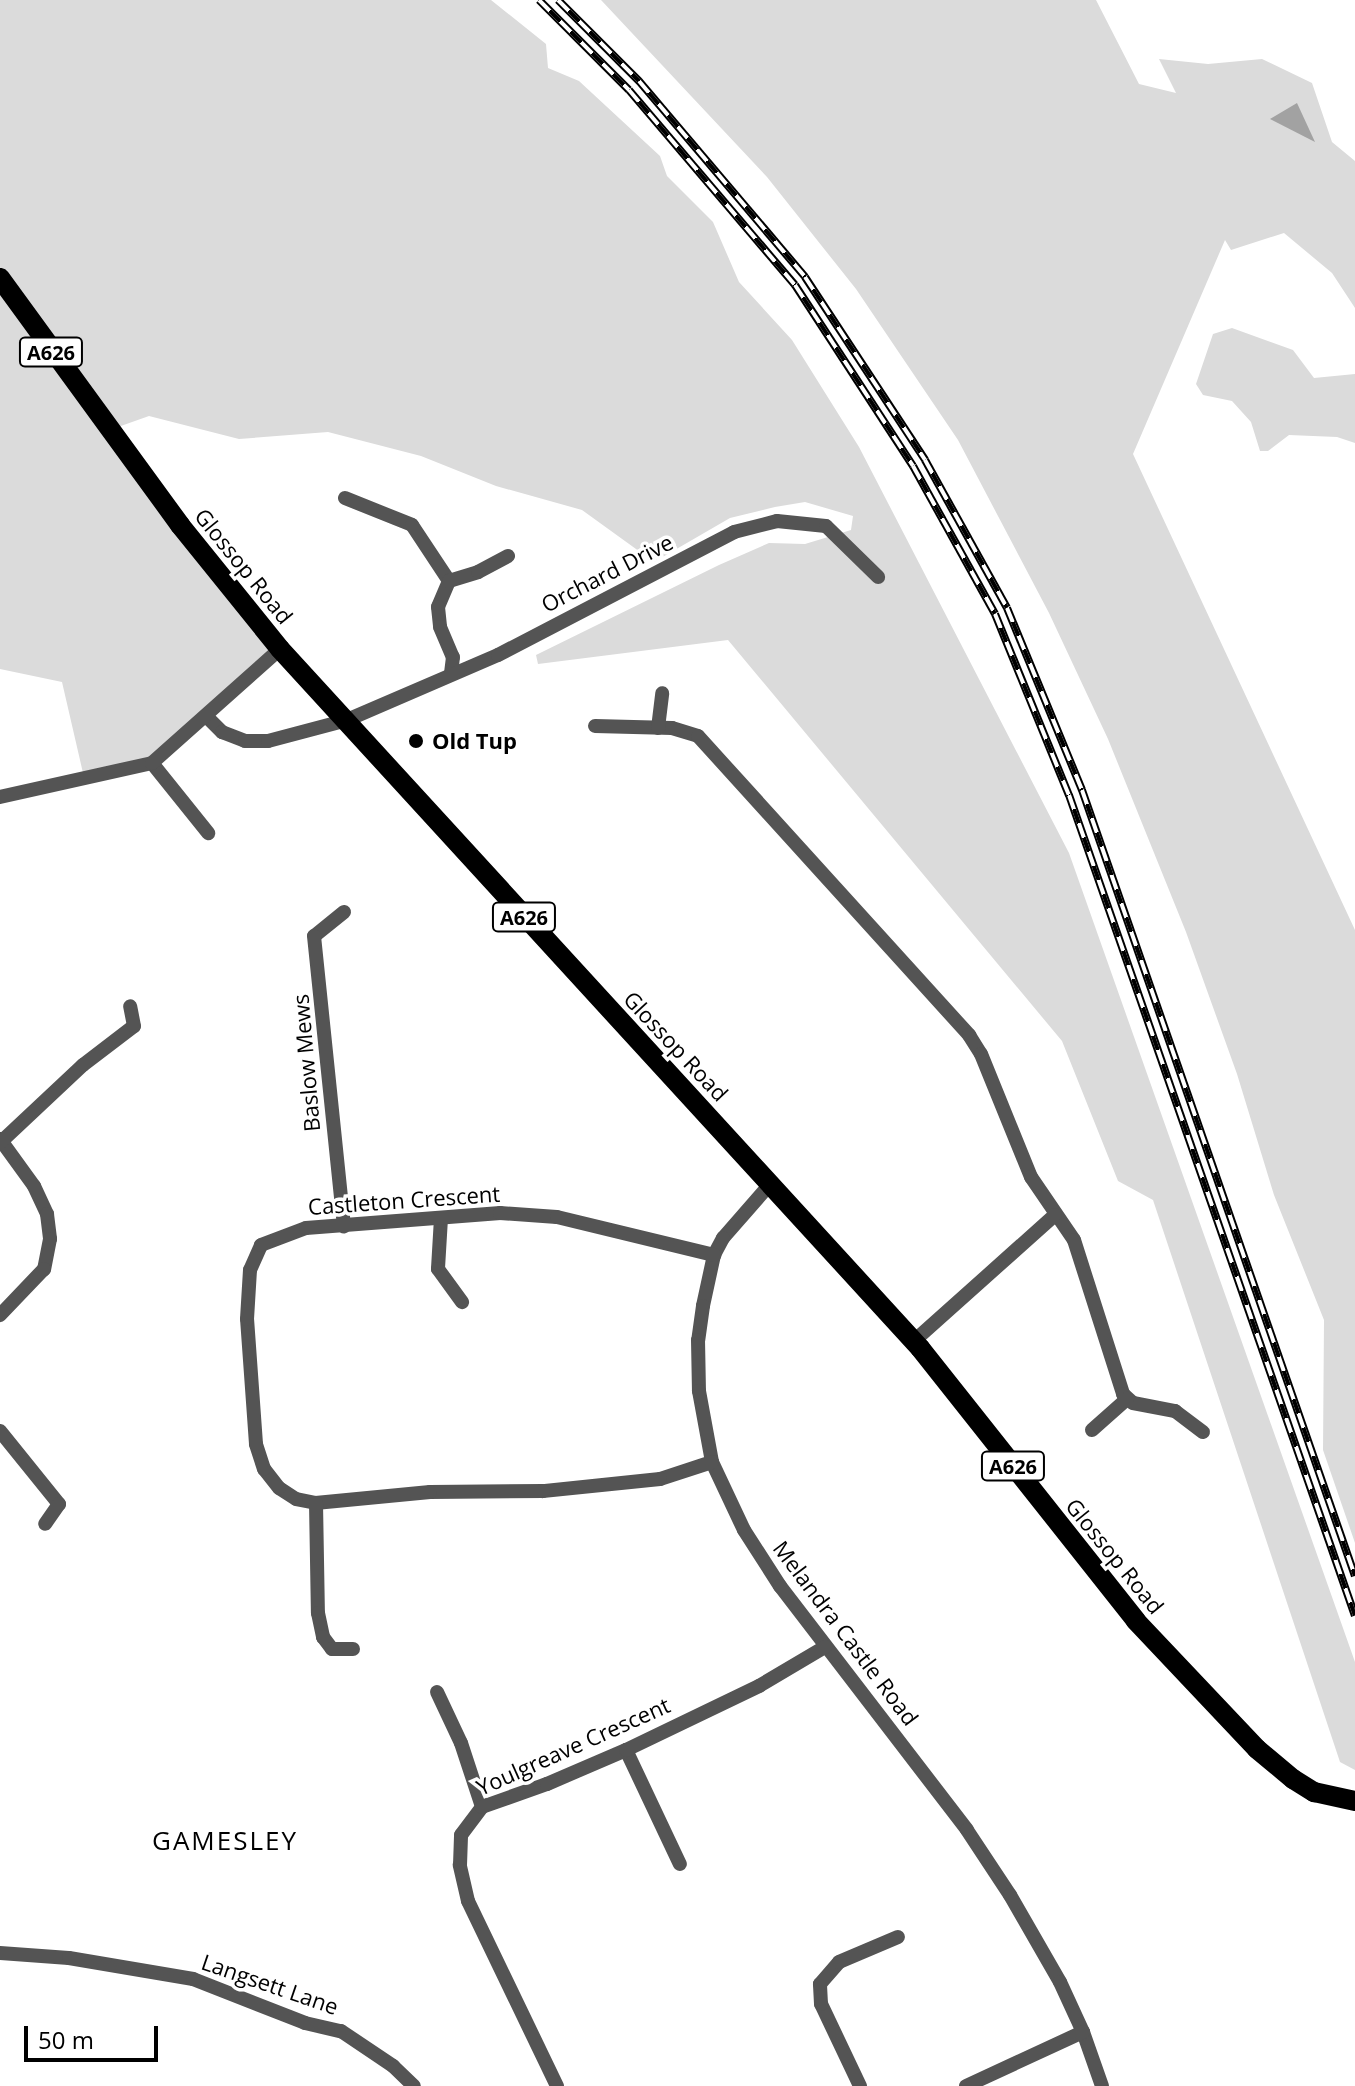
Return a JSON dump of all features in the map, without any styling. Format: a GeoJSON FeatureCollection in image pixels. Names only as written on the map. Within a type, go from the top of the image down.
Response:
{"type":"FeatureCollection","features":[{"type":"Feature","properties":{"kind":"main road","name":"Glossop Road"},"geometry":{"type":"LineString","coordinates":[[0,278],[171,513],[280,649],[914,1341],[974,1412],[1098,1575],[1257,1749],[1314,1792],[1349,1800]]}},
{"type":"Feature","properties":{"kind":"street"},"geometry":{"type":"LineString","coordinates":[[345,498],[412,525],[449,581]]}},
{"type":"Feature","properties":{"kind":"street","name":"Orchard Drive"},"geometry":{"type":"LineString","coordinates":[[206,716],[222,732],[245,741],[268,741],[347,720],[498,655],[734,532],[777,521],[826,526],[878,577]]}},
{"type":"Feature","properties":{"kind":"street"},"geometry":{"type":"LineString","coordinates":[[451,674],[453,657],[440,627],[438,607],[449,581],[478,572],[508,556]]}},
{"type":"Feature","properties":{"kind":"street"},"geometry":{"type":"LineString","coordinates":[[0,797],[152,763],[280,649]]}},
{"type":"Feature","properties":{"kind":"street"},"geometry":{"type":"LineString","coordinates":[[658,728],[662,693]]}},
{"type":"Feature","properties":{"kind":"street"},"geometry":{"type":"LineString","coordinates":[[595,726],[658,728],[698,736],[969,1035],[981,1054],[1031,1177],[1055,1215],[1069,1230],[1082,1259],[1120,1387],[1127,1399],[1175,1411],[1203,1432]]}},
{"type":"Feature","properties":{"kind":"street"},"geometry":{"type":"LineString","coordinates":[[152,763],[208,833]]}},
{"type":"Feature","properties":{"kind":"street","name":"Baslow Mews"},"geometry":{"type":"LineString","coordinates":[[344,912],[314,936],[344,1226]]}},
{"type":"Feature","properties":{"kind":"street"},"geometry":{"type":"LineString","coordinates":[[0,1315],[44,1269],[50,1239],[47,1214],[34,1186],[1,1140],[83,1065],[134,1026],[130,1006]]}},
{"type":"Feature","properties":{"kind":"street","name":"Melandra Castle Road"},"geometry":{"type":"LineString","coordinates":[[771,1183],[723,1238],[714,1255],[698,1340],[699,1391],[712,1462],[744,1530],[825,1647],[967,1830],[1018,1908],[1060,1982],[1083,2032],[1102,2086]]}},
{"type":"Feature","properties":{"kind":"street","name":"Castleton Crescent"},"geometry":{"type":"LineString","coordinates":[[712,1462],[660,1479],[543,1491],[430,1492],[316,1503],[296,1499],[279,1488],[264,1469],[256,1444],[247,1319],[250,1270],[261,1245],[306,1228],[500,1213],[557,1217],[714,1255]]}},
{"type":"Feature","properties":{"kind":"street"},"geometry":{"type":"LineString","coordinates":[[914,1341],[1055,1215]]}},
{"type":"Feature","properties":{"kind":"street"},"geometry":{"type":"LineString","coordinates":[[441,1218],[438,1269],[462,1302]]}},
{"type":"Feature","properties":{"kind":"street"},"geometry":{"type":"LineString","coordinates":[[1092,1430],[1127,1399]]}},
{"type":"Feature","properties":{"kind":"street"},"geometry":{"type":"LineString","coordinates":[[0,1431],[59,1504],[45,1524]]}},
{"type":"Feature","properties":{"kind":"street"},"geometry":{"type":"LineString","coordinates":[[316,1503],[318,1613],[323,1637],[332,1649],[353,1649]]}},
{"type":"Feature","properties":{"kind":"street","name":"Youlgreave Crescent"},"geometry":{"type":"LineString","coordinates":[[557,2086],[468,1901],[460,1865],[461,1835],[482,1807],[547,1784],[626,1750],[759,1686],[825,1647]]}},
{"type":"Feature","properties":{"kind":"street"},"geometry":{"type":"LineString","coordinates":[[437,1692],[461,1743],[482,1807]]}},
{"type":"Feature","properties":{"kind":"street"},"geometry":{"type":"LineString","coordinates":[[626,1750],[680,1864]]}},
{"type":"Feature","properties":{"kind":"street"},"geometry":{"type":"LineString","coordinates":[[860,2086],[821,2004],[820,1984],[839,1962],[898,1937]]}},
{"type":"Feature","properties":{"kind":"street","name":"Langsett Lane"},"geometry":{"type":"LineString","coordinates":[[0,1953],[69,1958],[193,1979],[305,2023],[341,2031],[393,2066],[414,2086]]}},
{"type":"Feature","properties":{"kind":"street"},"geometry":{"type":"LineString","coordinates":[[966,2086],[1083,2032]]}},
{"type":"Feature","properties":{"kind":"shaded area"},"geometry":{"type":"Polygon","coordinates":[[[0,0],[491,0],[546,44],[548,68],[579,81],[660,156],[667,176],[713,222],[739,282],[792,340],[859,447],[1069,853],[1355,1662],[1355,1770],[1340,1762],[1153,1200],[1118,1181],[1062,1041],[728,640],[538,664],[536,655],[719,565],[769,543],[805,544],[851,530],[853,516],[805,502],[775,507],[730,518],[654,562],[582,510],[496,486],[421,456],[328,432],[239,439],[149,416],[118,427],[273,649],[147,759],[83,773],[62,682],[0,669],[0,0]]]}},
{"type":"Feature","properties":{"kind":"shaded area"},"geometry":{"type":"Polygon","coordinates":[[[601,0],[1096,0],[1139,84],[1176,93],[1159,59],[1208,64],[1262,59],[1312,83],[1332,142],[1355,161],[1355,308],[1332,273],[1284,233],[1231,250],[1225,240],[1133,454],[1355,930],[1355,1543],[1323,1450],[1324,1320],[1274,1195],[1237,1074],[1186,932],[1108,739],[1049,613],[958,440],[856,289],[767,177],[601,0]]]}},
{"type":"Feature","properties":{"kind":"shaded area"},"geometry":{"type":"Polygon","coordinates":[[[1297,103],[1315,142],[1270,119],[1297,103]]]}},
{"type":"Feature","properties":{"kind":"shaded area"},"geometry":{"type":"Polygon","coordinates":[[[1232,328],[1293,350],[1314,378],[1355,374],[1355,443],[1337,437],[1289,435],[1268,451],[1260,451],[1251,422],[1232,401],[1203,395],[1196,384],[1213,334],[1232,328]]]}},
{"type":"Feature","properties":{"kind":"railway"},"geometry":{"type":"LineString","coordinates":[[539,0],[629,90],[795,285],[913,466],[995,614],[1069,795],[1355,1616]]}},
{"type":"Feature","properties":{"kind":"railway"},"geometry":{"type":"LineString","coordinates":[[558,0],[639,81],[805,277],[925,460],[1007,608],[1082,790],[1355,1576]]}},
{"type":"Feature","properties":{"kind":"place","name":"Old Tup"},"geometry":{"type":"Point","coordinates":[416,741]}},
{"type":"Feature","properties":{"kind":"district","name":"GAMESLEY"},"geometry":{"type":"Point","coordinates":[225,1841]}}]}
